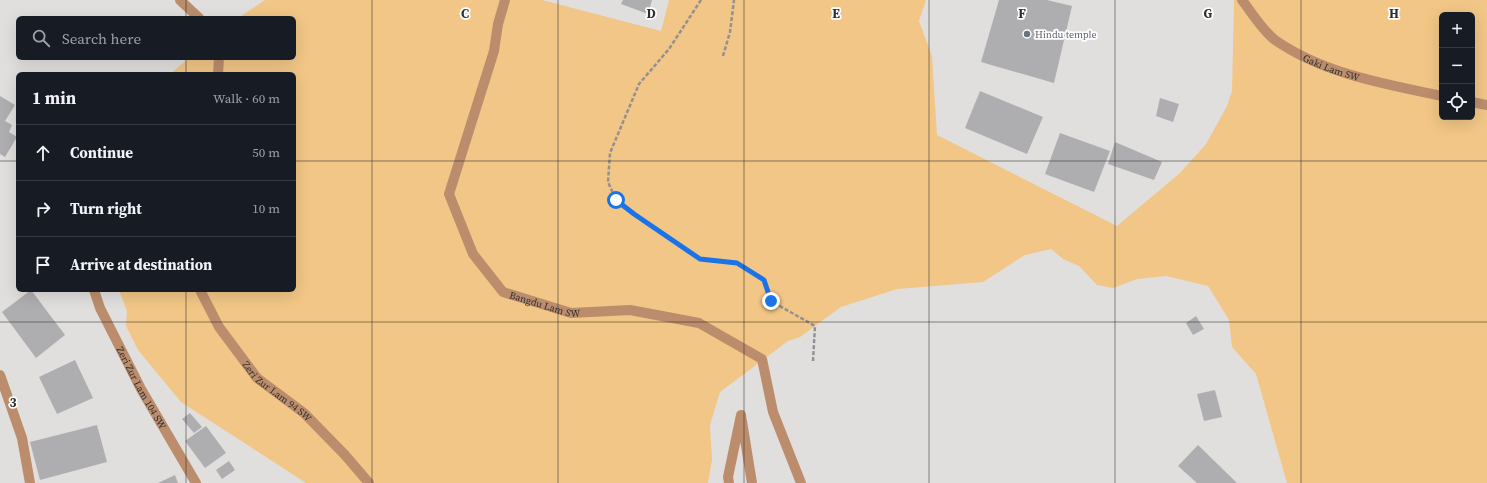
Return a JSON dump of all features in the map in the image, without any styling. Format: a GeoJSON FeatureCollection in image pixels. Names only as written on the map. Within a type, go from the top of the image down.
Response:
{"type":"FeatureCollection","features":[{"type":"Feature","properties":{"kind":"street"},"geometry":{"type":"LineString","coordinates":[[180,0],[197,16]]}},
{"type":"Feature","properties":{"kind":"street","name":"Bangdu Lam SW"},"geometry":{"type":"LineString","coordinates":[[505,0],[498,24],[494,51],[449,194],[473,254],[503,292],[570,313],[630,310],[699,324],[762,359],[773,412],[801,483]]}},
{"type":"Feature","properties":{"kind":"street","name":"Gaki Lam SW"},"geometry":{"type":"LineString","coordinates":[[1242,0],[1254,17],[1275,39],[1298,53],[1334,70],[1361,78],[1439,95]]}},
{"type":"Feature","properties":{"kind":"street"},"geometry":{"type":"LineString","coordinates":[[218,72],[219,60]]}},
{"type":"Feature","properties":{"kind":"street"},"geometry":{"type":"LineString","coordinates":[[1475,103],[1487,105]]}},
{"type":"Feature","properties":{"kind":"street","name":"Zeri Zur Lam 104 SW"},"geometry":{"type":"LineString","coordinates":[[95,292],[100,308],[141,389],[196,483]]}},
{"type":"Feature","properties":{"kind":"street","name":"Zeri Zur Lam 94 SW"},"geometry":{"type":"LineString","coordinates":[[201,292],[219,328],[257,378],[304,414],[345,455],[369,483]]}},
{"type":"Feature","properties":{"kind":"street"},"geometry":{"type":"LineString","coordinates":[[0,375],[22,438],[30,483]]}},
{"type":"Feature","properties":{"kind":"street"},"geometry":{"type":"LineString","coordinates":[[729,483],[728,477],[741,415],[752,483]]}},
{"type":"Feature","properties":{"kind":"path"},"geometry":{"type":"LineString","coordinates":[[700,0],[669,49],[639,84],[610,153],[608,182],[616,200],[700,259],[737,263],[764,280],[771,301],[815,326],[813,361]]}},
{"type":"Feature","properties":{"kind":"path"},"geometry":{"type":"LineString","coordinates":[[723,56],[730,32],[734,0]]}},
{"type":"Feature","properties":{"kind":"shaded area"},"geometry":{"type":"Polygon","coordinates":[[[265,0],[542,0],[661,31],[669,0],[926,0],[919,21],[932,56],[937,135],[1117,226],[1180,173],[1206,144],[1227,106],[1232,91],[1234,0],[1487,0],[1487,483],[1287,483],[1256,374],[1232,347],[1229,320],[1208,286],[1166,276],[1137,279],[1113,288],[1097,285],[1079,266],[1063,259],[1051,249],[1025,255],[983,282],[897,289],[841,307],[800,337],[788,341],[720,392],[710,425],[712,460],[708,483],[306,483],[181,402],[138,350],[126,326],[127,311],[120,292],[296,292],[296,72],[172,72],[187,60],[296,60],[296,16],[241,16],[265,0]]]}},
{"type":"Feature","properties":{"kind":"building"},"geometry":{"type":"Polygon","coordinates":[[[623,0],[652,0],[648,14],[621,4],[623,0]]]}},
{"type":"Feature","properties":{"kind":"building","name":"Hindu temple"},"geometry":{"type":"Polygon","coordinates":[[[999,0],[1047,0],[1072,6],[1054,83],[981,62],[999,0]]]}},
{"type":"Feature","properties":{"kind":"building"},"geometry":{"type":"Polygon","coordinates":[[[980,91],[1043,117],[1027,154],[965,128],[980,91]]]}},
{"type":"Feature","properties":{"kind":"building"},"geometry":{"type":"Polygon","coordinates":[[[0,96],[15,105],[5,121],[12,125],[9,132],[16,136],[16,139],[5,157],[0,154],[0,96]]]}},
{"type":"Feature","properties":{"kind":"building"},"geometry":{"type":"Polygon","coordinates":[[[1160,98],[1179,104],[1173,122],[1156,116],[1160,98]]]}},
{"type":"Feature","properties":{"kind":"building"},"geometry":{"type":"Polygon","coordinates":[[[1060,133],[1110,151],[1094,192],[1045,174],[1060,133]]]}},
{"type":"Feature","properties":{"kind":"building"},"geometry":{"type":"Polygon","coordinates":[[[1115,142],[1162,162],[1154,180],[1108,164],[1115,142]]]}},
{"type":"Feature","properties":{"kind":"building"},"geometry":{"type":"Polygon","coordinates":[[[28,292],[33,292],[65,335],[36,358],[2,312],[28,292]]]}},
{"type":"Feature","properties":{"kind":"building"},"geometry":{"type":"Polygon","coordinates":[[[1196,316],[1204,329],[1193,335],[1186,323],[1196,316]]]}},
{"type":"Feature","properties":{"kind":"building"},"geometry":{"type":"Polygon","coordinates":[[[75,360],[93,398],[57,414],[39,377],[75,360]]]}},
{"type":"Feature","properties":{"kind":"building"},"geometry":{"type":"Polygon","coordinates":[[[1215,390],[1222,417],[1204,421],[1197,394],[1215,390]]]}},
{"type":"Feature","properties":{"kind":"building"},"geometry":{"type":"Polygon","coordinates":[[[190,413],[202,427],[194,433],[182,419],[190,413]]]}},
{"type":"Feature","properties":{"kind":"building"},"geometry":{"type":"Polygon","coordinates":[[[97,425],[107,462],[40,480],[30,442],[97,425]]]}},
{"type":"Feature","properties":{"kind":"building"},"geometry":{"type":"Polygon","coordinates":[[[206,426],[226,453],[205,468],[185,441],[206,426]]]}},
{"type":"Feature","properties":{"kind":"building"},"geometry":{"type":"Polygon","coordinates":[[[1198,445],[1237,483],[1197,483],[1178,466],[1198,445]]]}},
{"type":"Feature","properties":{"kind":"building"},"geometry":{"type":"Polygon","coordinates":[[[229,461],[235,470],[222,479],[216,470],[229,461]]]}},
{"type":"Feature","properties":{"kind":"building"},"geometry":{"type":"Polygon","coordinates":[[[175,475],[178,483],[158,483],[175,475]]]}},
{"type":"Feature","properties":{"kind":"place","name":"Hindu temple"},"geometry":{"type":"Point","coordinates":[1027,34]}},
{"type":"Feature","properties":{"kind":"route"},"geometry":{"type":"LineString","coordinates":[[616,200],[700,259],[737,263],[764,280],[771,301]]}}]}
